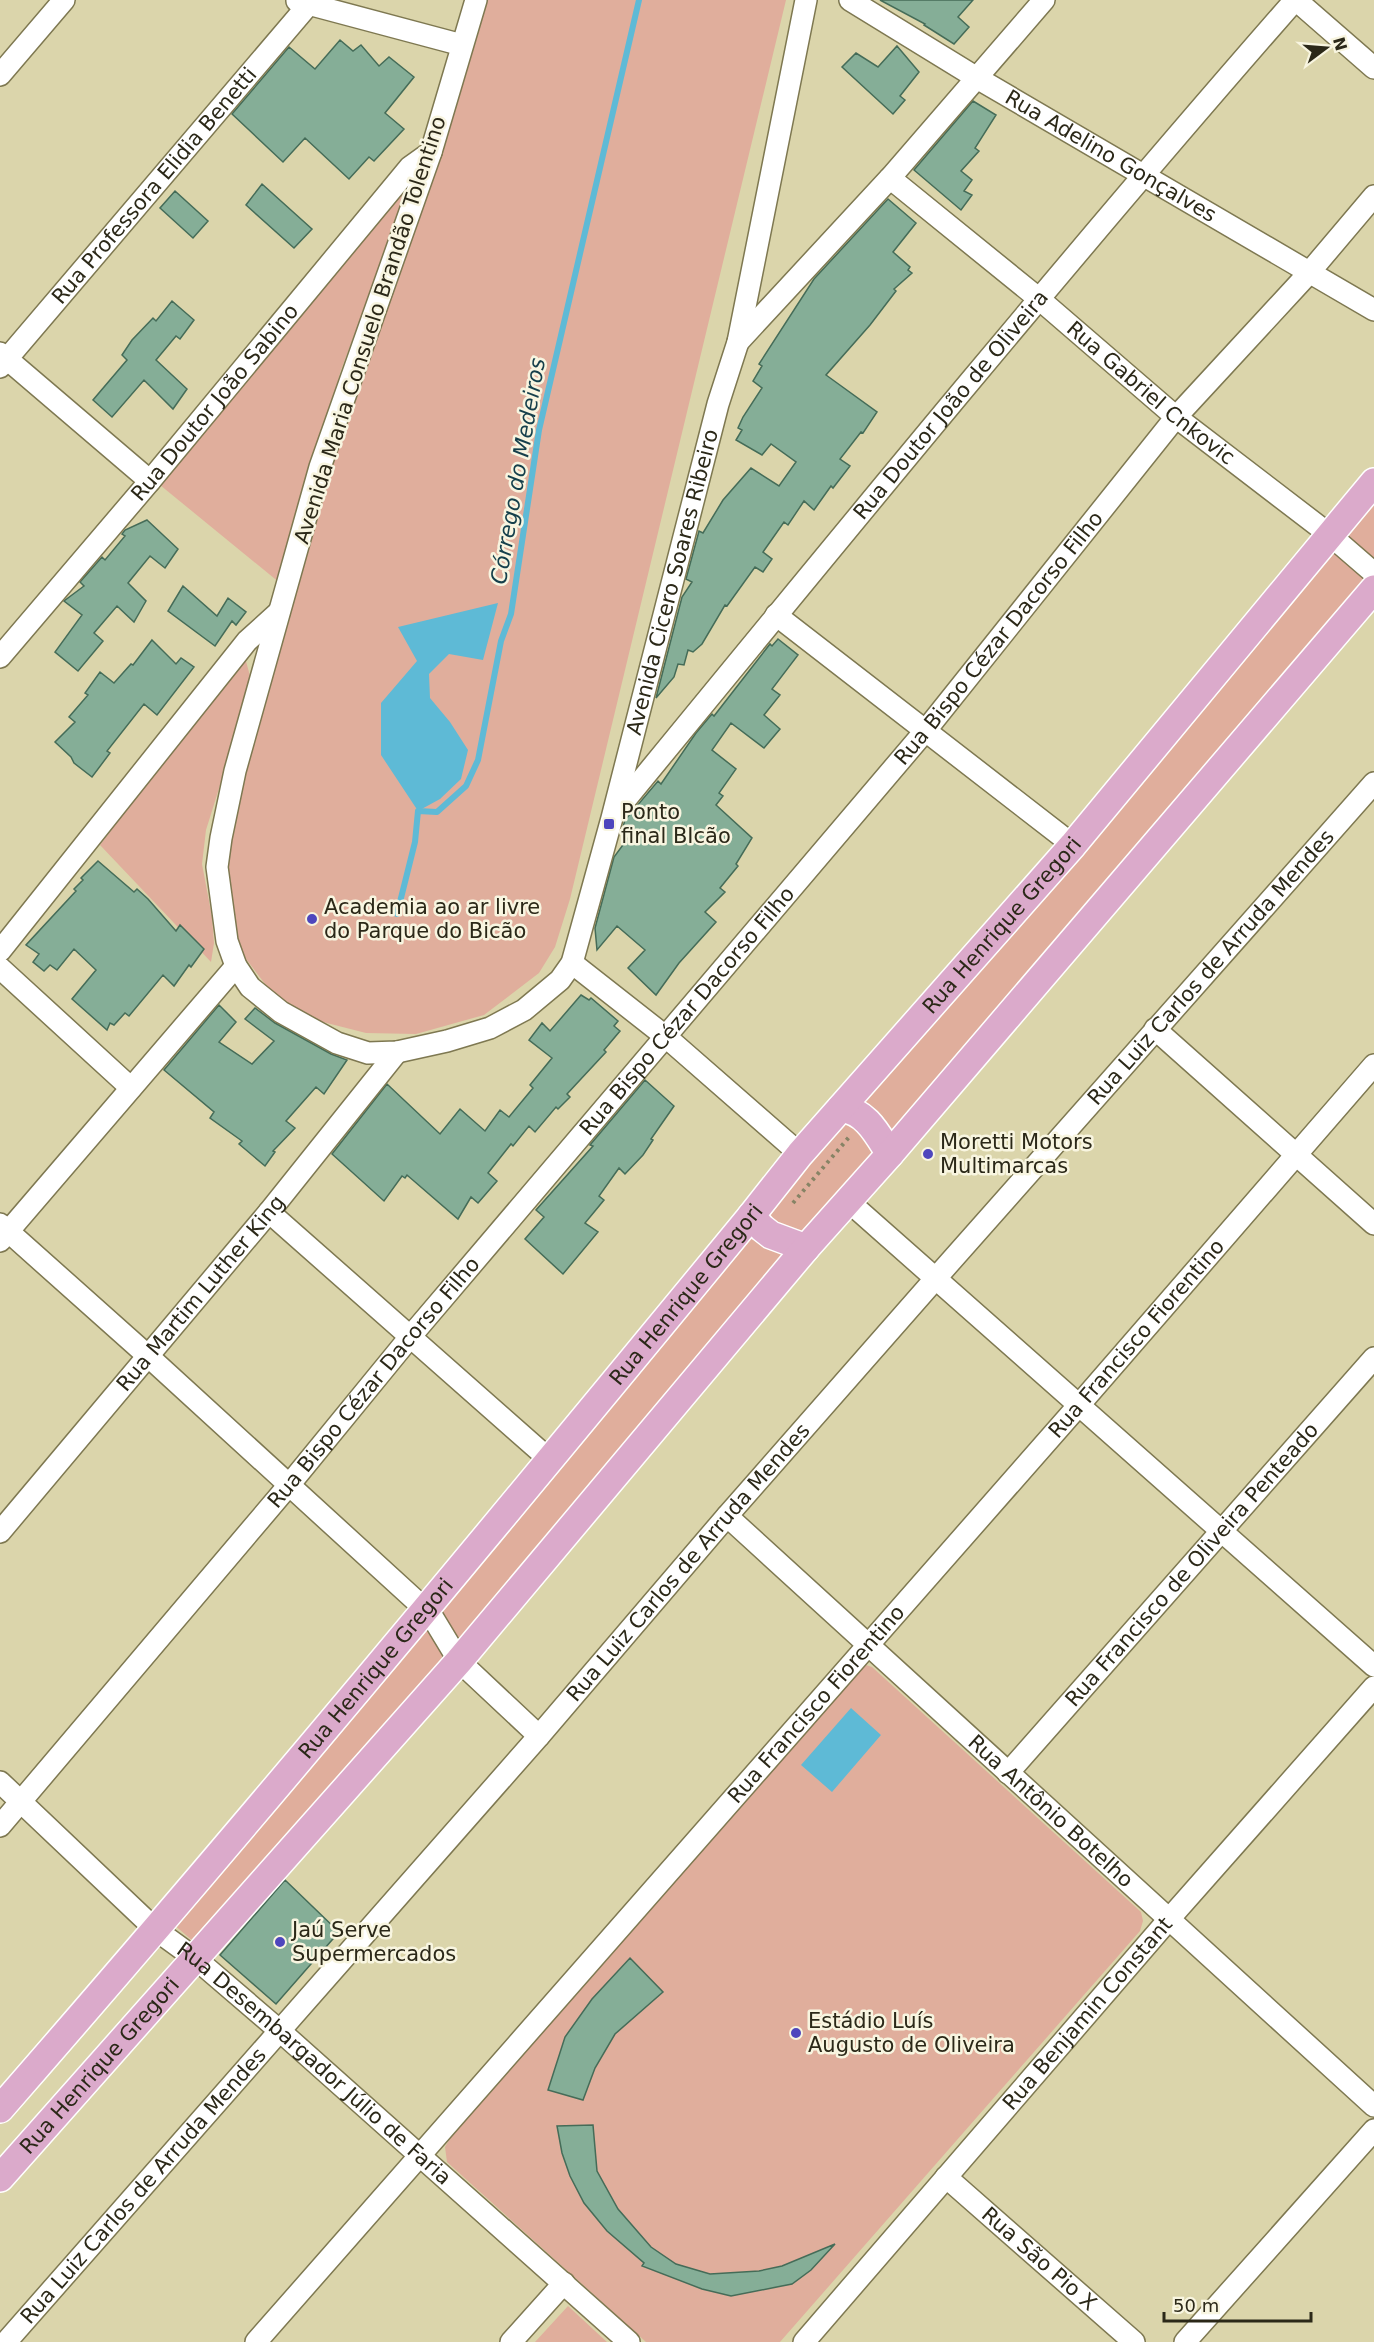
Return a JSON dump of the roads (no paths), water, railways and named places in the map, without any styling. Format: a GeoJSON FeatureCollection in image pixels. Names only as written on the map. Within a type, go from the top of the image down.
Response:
{"type":"FeatureCollection","features":[{"type":"Feature","properties":{"kind":"main road","name":"Rua Henrique Gregori"},"geometry":{"type":"LineString","coordinates":[[0,2109],[156,1930],[426,1610],[800,1154],[1072,844],[1374,482]]}},
{"type":"Feature","properties":{"kind":"main road","name":"Rua Henrique Gregori"},"geometry":{"type":"LineString","coordinates":[[0,2178],[459,1660],[806,1248],[890,1154],[1374,589]]}},
{"type":"Feature","properties":{"kind":"main road"},"geometry":{"type":"LineString","coordinates":[[841,1108],[853,1110],[865,1118],[890,1154]]}},
{"type":"Feature","properties":{"kind":"main road"},"geometry":{"type":"LineString","coordinates":[[751,1216],[771,1235],[806,1248]]}},
{"type":"Feature","properties":{"kind":"street"},"geometry":{"type":"LineString","coordinates":[[0,75],[64,0]]}},
{"type":"Feature","properties":{"kind":"street","name":"Avenida Maria Consuelo Brandão Tolentino"},"geometry":{"type":"LineString","coordinates":[[396,1052],[368,1053],[337,1042],[280,1012],[250,987],[236,966],[226,941],[217,867],[235,771],[320,467],[431,152],[476,0]]}},
{"type":"Feature","properties":{"kind":"street","name":"Rua Adelino Gonçalves"},"geometry":{"type":"LineString","coordinates":[[850,0],[977,78],[1374,310]]}},
{"type":"Feature","properties":{"kind":"street"},"geometry":{"type":"LineString","coordinates":[[738,342],[890,178],[1044,0]]}},
{"type":"Feature","properties":{"kind":"street"},"geometry":{"type":"LineString","coordinates":[[1295,0],[1374,68]]}},
{"type":"Feature","properties":{"kind":"street","name":"Rua Doutor João de Oliveira"},"geometry":{"type":"LineString","coordinates":[[612,815],[1038,298],[1295,0]]}},
{"type":"Feature","properties":{"kind":"street","name":"Avenida Cicero Soares Ribeiro"},"geometry":{"type":"LineString","coordinates":[[396,1052],[447,1041],[490,1028],[524,1010],[560,980],[572,963],[718,404],[738,342],[807,1]]}},
{"type":"Feature","properties":{"kind":"street"},"geometry":{"type":"LineString","coordinates":[[301,2],[462,45]]}},
{"type":"Feature","properties":{"kind":"street","name":"Rua Professora Elidia Benetti"},"geometry":{"type":"LineString","coordinates":[[2,359],[301,2]]}},
{"type":"Feature","properties":{"kind":"street","name":"Rua Doutor João Sabino"},"geometry":{"type":"LineString","coordinates":[[0,657],[150,481],[410,167],[431,152]]}},
{"type":"Feature","properties":{"kind":"street","name":"Rua Gabriel Cnkovic"},"geometry":{"type":"LineString","coordinates":[[890,178],[1038,298],[1176,417],[1330,535],[1374,573]]}},
{"type":"Feature","properties":{"kind":"street","name":"Rua Bispo Cézar Dacorso Filho"},"geometry":{"type":"LineString","coordinates":[[0,1826],[289,1485],[410,1337],[926,730],[1176,417],[1308,273],[1374,196]]}},
{"type":"Feature","properties":{"kind":"street"},"geometry":{"type":"LineString","coordinates":[[2,359],[150,481]]}},
{"type":"Feature","properties":{"kind":"street"},"geometry":{"type":"LineString","coordinates":[[0,951],[247,641],[279,612]]}},
{"type":"Feature","properties":{"kind":"street"},"geometry":{"type":"LineString","coordinates":[[776,615],[1072,844]]}},
{"type":"Feature","properties":{"kind":"street","name":"Rua Luiz Carlos de Arruda Mendes"},"geometry":{"type":"LineString","coordinates":[[6,2342],[539,1736],[727,1516],[1374,783]]}},
{"type":"Feature","properties":{"kind":"street"},"geometry":{"type":"LineString","coordinates":[[572,963],[665,1036],[800,1154]]}},
{"type":"Feature","properties":{"kind":"street"},"geometry":{"type":"LineString","coordinates":[[236,966],[3,1232],[148,1356],[426,1610],[434,1618],[459,1660],[539,1736]]}},
{"type":"Feature","properties":{"kind":"street"},"geometry":{"type":"LineString","coordinates":[[0,968],[131,1088]]}},
{"type":"Feature","properties":{"kind":"street"},"geometry":{"type":"LineString","coordinates":[[1155,1029],[1374,1224]]}},
{"type":"Feature","properties":{"kind":"street","name":"Rua Martim Luther King"},"geometry":{"type":"LineString","coordinates":[[0,1532],[269,1212],[396,1052]]}},
{"type":"Feature","properties":{"kind":"street","name":"Rua Francisco Fiorentino"},"geometry":{"type":"LineString","coordinates":[[256,2342],[419,2153],[1079,1405],[1374,1065]]}},
{"type":"Feature","properties":{"kind":"street"},"geometry":{"type":"LineString","coordinates":[[848,1201],[1374,1666]]}},
{"type":"Feature","properties":{"kind":"street"},"geometry":{"type":"LineString","coordinates":[[269,1212],[550,1460]]}},
{"type":"Feature","properties":{"kind":"street","name":"Rua Francisco de Oliveira Penteado"},"geometry":{"type":"LineString","coordinates":[[1008,1773],[1374,1358]]}},
{"type":"Feature","properties":{"kind":"street","name":"Rua Antônio Botelho"},"geometry":{"type":"LineString","coordinates":[[727,1516],[1374,2106]]}},
{"type":"Feature","properties":{"kind":"street","name":"Rua Benjamin Constant"},"geometry":{"type":"LineString","coordinates":[[804,2342],[1170,1918],[1374,1687]]}},
{"type":"Feature","properties":{"kind":"street","name":"Rua Desembargador Júlio de Faria"},"geometry":{"type":"LineString","coordinates":[[0,1782],[156,1930],[196,1959],[280,2031],[629,2342]]}},
{"type":"Feature","properties":{"kind":"street"},"geometry":{"type":"LineString","coordinates":[[1185,2342],[1374,2130]]}},
{"type":"Feature","properties":{"kind":"street","name":"Rua São Pio X"},"geometry":{"type":"LineString","coordinates":[[946,2177],[1134,2342]]}},
{"type":"Feature","properties":{"kind":"street"},"geometry":{"type":"LineString","coordinates":[[511,2342],[564,2283]]}},
{"type":"Feature","properties":{"kind":"water"},"geometry":{"type":"Polygon","coordinates":[[[498,603],[483,660],[449,654],[429,674],[430,698],[450,722],[468,750],[461,779],[440,799],[418,811],[381,755],[381,703],[417,661],[398,627],[498,603]]]}},
{"type":"Feature","properties":{"kind":"water"},"geometry":{"type":"Polygon","coordinates":[[[851,1708],[881,1735],[832,1792],[801,1765],[851,1708]]]}},
{"type":"Feature","properties":{"kind":"waterway","name":"Córrego do Medeiros"},"geometry":{"type":"LineString","coordinates":[[397,914],[415,842],[418,811],[437,812],[466,786],[478,760],[501,641],[511,614],[539,430],[639,0]]}},
{"type":"Feature","properties":{"kind":"place","name":"Ponto final BIcão"},"geometry":{"type":"Point","coordinates":[609,824]}},
{"type":"Feature","properties":{"kind":"place","name":"Academia ao ar livre do Parque do Bicão"},"geometry":{"type":"Point","coordinates":[312,919]}},
{"type":"Feature","properties":{"kind":"place","name":"Moretti Motors Multimarcas"},"geometry":{"type":"Point","coordinates":[928,1154]}},
{"type":"Feature","properties":{"kind":"place","name":"Jaú Serve Supermercados"},"geometry":{"type":"Point","coordinates":[280,1942]}},
{"type":"Feature","properties":{"kind":"place","name":"Estádio Luís Augusto de Oliveira"},"geometry":{"type":"Point","coordinates":[796,2033]}}]}
